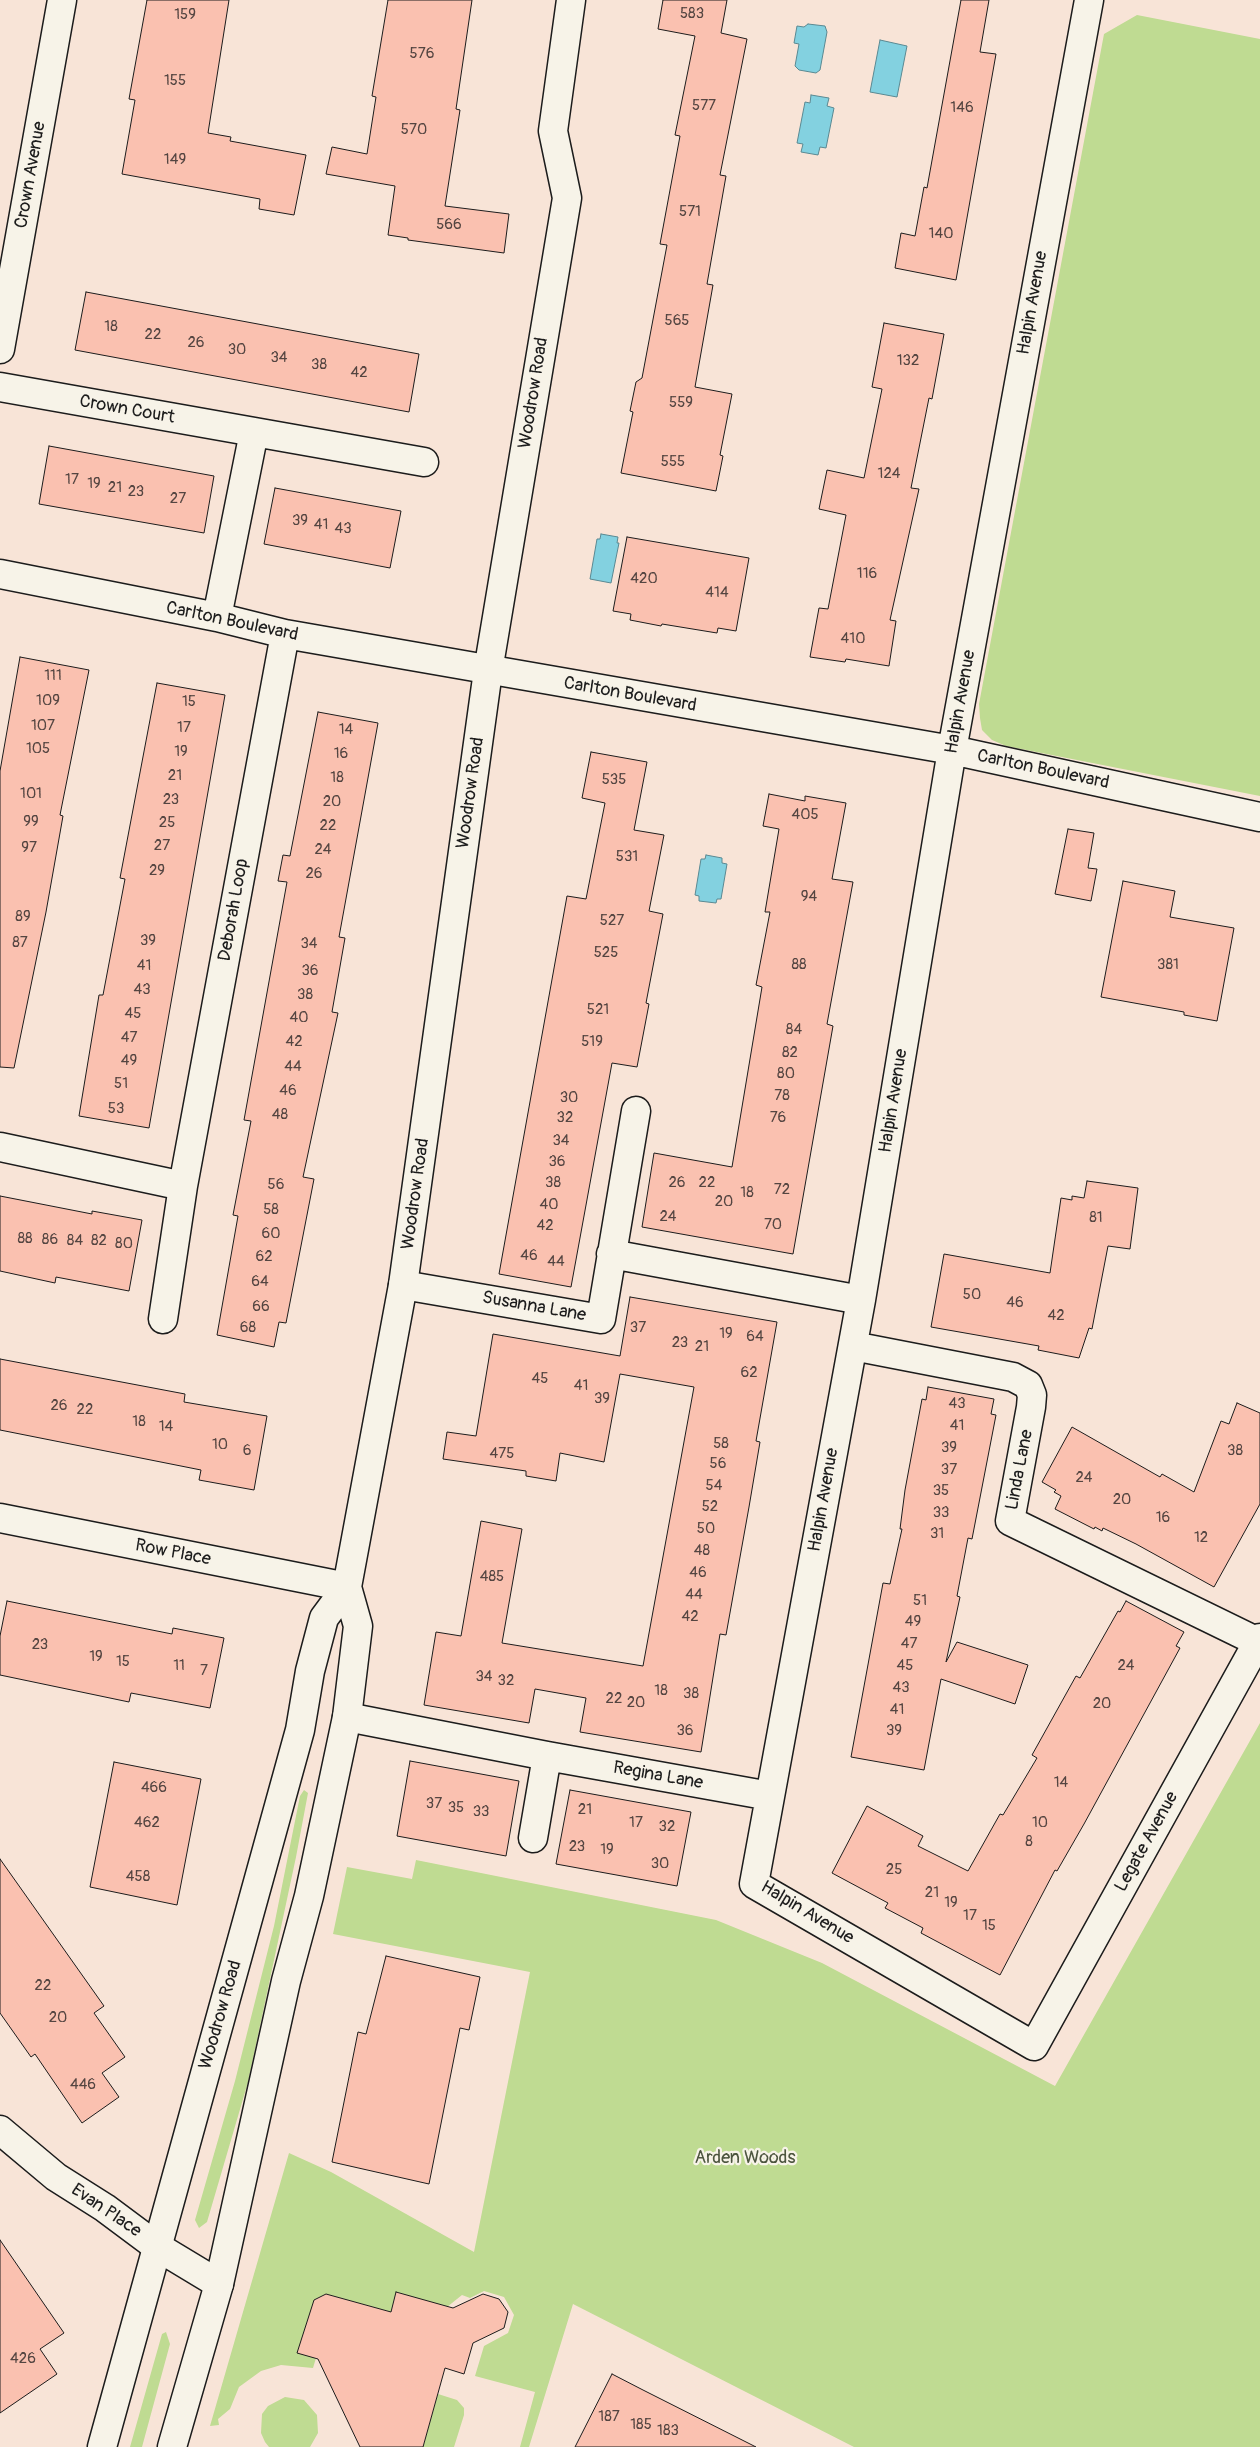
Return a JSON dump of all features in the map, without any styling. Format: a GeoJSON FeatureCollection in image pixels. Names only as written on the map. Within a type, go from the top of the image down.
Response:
{"type":"FeatureCollection","features":[{"type":"Feature","properties":{"kind":"street","name":"Crown Avenue"},"geometry":{"type":"LineString","coordinates":[[0,349],[62,0]]}},
{"type":"Feature","properties":{"kind":"street","name":"Woodrow Road"},"geometry":{"type":"LineString","coordinates":[[102,2447],[300,1730],[310,1671],[324,1618],[347,1587],[403,1285],[488,671],[567,198],[553,131],[571,0]]}},
{"type":"Feature","properties":{"kind":"street","name":"Halpin Avenue"},"geometry":{"type":"LineString","coordinates":[[1034,2046],[754,1884],[853,1346],[952,750],[1088,0]]}},
{"type":"Feature","properties":{"kind":"street","name":"Crown Court"},"geometry":{"type":"LineString","coordinates":[[0,387],[424,462]]}},
{"type":"Feature","properties":{"kind":"street"},"geometry":{"type":"LineString","coordinates":[[217,617],[254,432]]}},
{"type":"Feature","properties":{"kind":"street","name":"Carlton Boulevard"},"geometry":{"type":"LineString","coordinates":[[0,574],[217,617],[285,634],[488,671],[952,750],[1260,817]]}},
{"type":"Feature","properties":{"kind":"street","name":"Deborah Loop"},"geometry":{"type":"LineString","coordinates":[[163,1319],[184,1186],[285,634]]}},
{"type":"Feature","properties":{"kind":"street","name":"Susanna Lane"},"geometry":{"type":"LineString","coordinates":[[403,1285],[601,1318],[636,1110]]}},
{"type":"Feature","properties":{"kind":"street"},"geometry":{"type":"LineString","coordinates":[[0,1147],[184,1186]]}},
{"type":"Feature","properties":{"kind":"street"},"geometry":{"type":"LineString","coordinates":[[611,1254],[861,1300]]}},
{"type":"Feature","properties":{"kind":"street","name":"Linda Lane"},"geometry":{"type":"LineString","coordinates":[[853,1346],[1013,1377],[1028,1386],[1032,1395],[1031,1407],[1010,1521],[1259,1640]]}},
{"type":"Feature","properties":{"kind":"street","name":"Row Place"},"geometry":{"type":"LineString","coordinates":[[0,1518],[347,1587]]}},
{"type":"Feature","properties":{"kind":"street","name":"Woodrow Road"},"geometry":{"type":"LineString","coordinates":[[172,2447],[219,2284],[286,1981],[310,1896],[347,1717],[358,1626],[347,1587]]}},
{"type":"Feature","properties":{"kind":"street","name":"Legate Avenue"},"geometry":{"type":"LineString","coordinates":[[1034,2046],[1259,1640]]}},
{"type":"Feature","properties":{"kind":"street","name":"Regina Lane"},"geometry":{"type":"LineString","coordinates":[[347,1717],[547,1756],[770,1796]]}},
{"type":"Feature","properties":{"kind":"street"},"geometry":{"type":"LineString","coordinates":[[533,1838],[547,1756]]}},
{"type":"Feature","properties":{"kind":"street","name":"Evan Place"},"geometry":{"type":"LineString","coordinates":[[0,2130],[56,2178],[105,2208],[156,2246],[219,2284]]}},
{"type":"Feature","properties":{"kind":"green space"},"geometry":{"type":"Polygon","coordinates":[[[1137,15],[1260,39],[1260,796],[1006,746],[992,740],[982,730],[980,718],[979,704],[1104,34],[1137,15]]]}},
{"type":"Feature","properties":{"kind":"green space","name":"Arden Woods"},"geometry":{"type":"Polygon","coordinates":[[[1260,1723],[1260,2447],[854,2447],[573,2304],[529,2447],[520,2447],[535,2392],[475,2376],[484,2346],[508,2333],[514,2315],[504,2297],[484,2291],[470,2298],[462,2295],[447,2307],[396,2292],[391,2312],[326,2294],[314,2300],[298,2353],[316,2358],[313,2368],[281,2365],[261,2371],[239,2387],[230,2409],[218,2419],[219,2425],[210,2426],[289,2153],[331,2172],[474,2252],[530,1972],[333,1934],[347,1867],[412,1879],[416,1860],[716,1920],[822,1963],[1055,2086],[1260,1723]]]}},
{"type":"Feature","properties":{"kind":"green space"},"geometry":{"type":"Polygon","coordinates":[[[304,1790],[308,1793],[296,1857],[248,2082],[207,2222],[199,2228],[195,2220],[235,2081],[274,1926],[300,1796],[304,1790]]]}},
{"type":"Feature","properties":{"kind":"green space"},"geometry":{"type":"Polygon","coordinates":[[[166,2332],[170,2344],[142,2447],[130,2447],[162,2334],[166,2332]]]}},
{"type":"Feature","properties":{"kind":"green space"},"geometry":{"type":"Polygon","coordinates":[[[438,2394],[457,2400],[464,2408],[464,2415],[454,2447],[423,2447],[438,2394]]]}},
{"type":"Feature","properties":{"kind":"green space"},"geometry":{"type":"Polygon","coordinates":[[[285,2397],[304,2400],[317,2415],[318,2433],[310,2447],[269,2447],[265,2442],[261,2433],[262,2414],[268,2406],[285,2397]]]}},
{"type":"Feature","properties":{"kind":"water"},"geometry":{"type":"Polygon","coordinates":[[[808,24],[825,26],[827,32],[820,70],[816,73],[799,70],[795,66],[799,44],[794,43],[797,26],[804,27],[808,24]]]}},
{"type":"Feature","properties":{"kind":"water"},"geometry":{"type":"Polygon","coordinates":[[[880,40],[907,46],[897,97],[870,92],[880,40]]]}},
{"type":"Feature","properties":{"kind":"water"},"geometry":{"type":"Polygon","coordinates":[[[811,95],[829,98],[827,106],[834,108],[826,148],[820,147],[818,155],[801,152],[803,144],[797,143],[805,102],[810,103],[811,95]]]}},
{"type":"Feature","properties":{"kind":"water"},"geometry":{"type":"Polygon","coordinates":[[[601,534],[618,537],[617,543],[619,543],[611,583],[590,579],[597,539],[600,539],[601,534]]]}},
{"type":"Feature","properties":{"kind":"water"},"geometry":{"type":"Polygon","coordinates":[[[706,855],[722,858],[722,863],[727,864],[721,899],[717,899],[716,903],[699,901],[699,896],[695,895],[701,859],[705,859],[706,855]]]}},
{"type":"Feature","properties":{"kind":"building"},"geometry":{"type":"Polygon","coordinates":[[[147,0],[229,0],[208,133],[231,137],[230,141],[306,155],[294,215],[259,209],[260,199],[122,174],[135,100],[129,99],[147,0]]]}},
{"type":"Feature","properties":{"kind":"building"},"geometry":{"type":"Polygon","coordinates":[[[388,0],[472,0],[456,109],[460,110],[445,206],[509,214],[504,253],[408,240],[408,238],[388,235],[395,186],[326,174],[332,147],[367,154],[376,97],[372,96],[388,0]]]}},
{"type":"Feature","properties":{"kind":"building"},"geometry":{"type":"Polygon","coordinates":[[[663,0],[727,0],[721,33],[747,39],[720,175],[726,176],[707,284],[713,285],[695,387],[732,394],[720,455],[723,456],[716,491],[621,473],[633,412],[630,411],[636,382],[642,378],[667,245],[660,244],[680,136],[675,135],[695,36],[658,29],[663,0]]]}},
{"type":"Feature","properties":{"kind":"building"},"geometry":{"type":"Polygon","coordinates":[[[961,0],[989,0],[980,52],[996,54],[956,280],[895,268],[901,233],[915,236],[924,187],[927,188],[961,0]]]}},
{"type":"Feature","properties":{"kind":"building"},"geometry":{"type":"Polygon","coordinates":[[[86,292],[419,354],[409,412],[75,350],[86,292]]]}},
{"type":"Feature","properties":{"kind":"building"},"geometry":{"type":"Polygon","coordinates":[[[884,323],[944,334],[932,399],[929,398],[911,488],[919,489],[890,620],[896,621],[889,666],[846,659],[845,662],[810,657],[819,608],[828,609],[846,515],[819,509],[827,470],[864,478],[882,389],[872,387],[884,323]]]}},
{"type":"Feature","properties":{"kind":"building"},"geometry":{"type":"Polygon","coordinates":[[[49,446],[214,476],[204,533],[39,504],[49,446]]]}},
{"type":"Feature","properties":{"kind":"building"},"geometry":{"type":"Polygon","coordinates":[[[275,488],[401,511],[390,568],[264,544],[275,488]]]}},
{"type":"Feature","properties":{"kind":"building"},"geometry":{"type":"Polygon","coordinates":[[[627,537],[749,558],[736,631],[718,628],[717,633],[662,624],[661,626],[630,620],[631,614],[613,611],[627,537]]]}},
{"type":"Feature","properties":{"kind":"building"},"geometry":{"type":"Polygon","coordinates":[[[20,657],[89,670],[60,815],[63,816],[46,912],[14,1068],[0,1067],[0,771],[20,657]]]}},
{"type":"Feature","properties":{"kind":"building"},"geometry":{"type":"Polygon","coordinates":[[[157,683],[225,695],[149,1128],[79,1116],[99,995],[103,995],[125,879],[120,878],[157,683]]]}},
{"type":"Feature","properties":{"kind":"building"},"geometry":{"type":"Polygon","coordinates":[[[318,712],[378,723],[339,937],[345,938],[332,1012],[338,1013],[303,1177],[314,1179],[286,1323],[279,1322],[274,1347],[217,1335],[238,1216],[233,1215],[251,1121],[244,1120],[287,882],[278,881],[283,855],[290,856],[318,712]]]}},
{"type":"Feature","properties":{"kind":"building"},"geometry":{"type":"Polygon","coordinates":[[[591,752],[647,762],[634,830],[664,835],[649,911],[663,914],[646,1003],[649,1004],[637,1067],[612,1063],[571,1287],[499,1274],[567,896],[586,899],[605,803],[582,798],[591,752]]]}},
{"type":"Feature","properties":{"kind":"building"},"geometry":{"type":"Polygon","coordinates":[[[769,794],[805,801],[805,796],[846,803],[832,879],[853,882],[827,1024],[833,1026],[793,1254],[642,1227],[654,1153],[732,1167],[762,987],[756,985],[770,912],[765,912],[779,829],[763,826],[769,794]]]}},
{"type":"Feature","properties":{"kind":"building"},"geometry":{"type":"Polygon","coordinates":[[[1068,829],[1094,833],[1088,868],[1097,869],[1091,901],[1055,894],[1068,829]]]}},
{"type":"Feature","properties":{"kind":"building"},"geometry":{"type":"Polygon","coordinates":[[[1123,881],[1175,891],[1170,917],[1234,928],[1217,1021],[1184,1015],[1184,1012],[1101,997],[1123,881]]]}},
{"type":"Feature","properties":{"kind":"building"},"geometry":{"type":"Polygon","coordinates":[[[1087,1181],[1138,1188],[1130,1249],[1108,1246],[1092,1329],[1089,1328],[1079,1358],[1038,1350],[1039,1346],[931,1327],[944,1254],[1050,1273],[1061,1198],[1072,1200],[1072,1196],[1084,1198],[1087,1181]]]}},
{"type":"Feature","properties":{"kind":"building"},"geometry":{"type":"Polygon","coordinates":[[[0,1196],[92,1214],[92,1211],[142,1220],[129,1291],[56,1277],[55,1283],[0,1271],[0,1196]]]}},
{"type":"Feature","properties":{"kind":"building"},"geometry":{"type":"Polygon","coordinates":[[[630,1297],[777,1322],[756,1441],[760,1442],[749,1507],[726,1635],[720,1634],[701,1752],[580,1732],[586,1698],[535,1689],[529,1723],[424,1705],[436,1632],[461,1636],[481,1521],[522,1529],[502,1643],[643,1666],[694,1387],[620,1374],[604,1462],[560,1453],[556,1481],[526,1476],[526,1471],[443,1459],[447,1432],[476,1436],[493,1334],[620,1356],[630,1297]]]}},
{"type":"Feature","properties":{"kind":"building"},"geometry":{"type":"Polygon","coordinates":[[[0,1359],[185,1394],[184,1402],[267,1416],[254,1490],[199,1480],[201,1470],[0,1430],[0,1359]]]}},
{"type":"Feature","properties":{"kind":"building"},"geometry":{"type":"Polygon","coordinates":[[[928,1387],[994,1399],[991,1414],[996,1415],[972,1539],[968,1538],[957,1596],[960,1597],[946,1662],[957,1642],[1028,1665],[1015,1704],[941,1679],[924,1770],[851,1757],[883,1583],[890,1584],[902,1529],[900,1529],[905,1490],[922,1399],[926,1400],[928,1387]]]}},
{"type":"Feature","properties":{"kind":"building"},"geometry":{"type":"Polygon","coordinates":[[[1237,1403],[1260,1413],[1260,1504],[1214,1587],[1136,1544],[1103,1528],[1102,1531],[1095,1527],[1094,1529],[1055,1509],[1061,1496],[1054,1492],[1056,1490],[1042,1482],[1072,1427],[1160,1477],[1162,1474],[1194,1492],[1221,1421],[1229,1424],[1237,1403]]]}},
{"type":"Feature","properties":{"kind":"building"},"geometry":{"type":"Polygon","coordinates":[[[7,1601],[172,1634],[173,1628],[224,1638],[210,1708],[131,1693],[129,1702],[0,1675],[0,1636],[7,1601]]]}},
{"type":"Feature","properties":{"kind":"building"},"geometry":{"type":"Polygon","coordinates":[[[1126,1601],[1184,1632],[1176,1646],[1180,1648],[1084,1824],[1057,1871],[1055,1870],[1000,1975],[921,1933],[923,1928],[885,1908],[888,1903],[832,1873],[867,1806],[923,1836],[918,1846],[968,1871],[1000,1814],[1003,1815],[1037,1758],[1032,1755],[1076,1676],[1080,1678],[1118,1611],[1120,1612],[1126,1601]]]}},
{"type":"Feature","properties":{"kind":"building"},"geometry":{"type":"Polygon","coordinates":[[[410,1761],[519,1781],[506,1856],[397,1836],[410,1761]]]}},
{"type":"Feature","properties":{"kind":"building"},"geometry":{"type":"Polygon","coordinates":[[[114,1762],[201,1779],[177,1905],[90,1887],[114,1762]]]}},
{"type":"Feature","properties":{"kind":"building"},"geometry":{"type":"Polygon","coordinates":[[[570,1790],[691,1812],[677,1886],[556,1864],[570,1790]]]}},
{"type":"Feature","properties":{"kind":"building"},"geometry":{"type":"Polygon","coordinates":[[[0,1859],[104,2006],[94,2013],[125,2057],[102,2073],[119,2097],[82,2123],[35,2054],[31,2057],[0,2013],[0,1859]]]}},
{"type":"Feature","properties":{"kind":"building"},"geometry":{"type":"Polygon","coordinates":[[[386,1956],[480,1977],[469,2030],[460,2028],[429,2184],[332,2162],[358,2032],[366,2034],[386,1956]]]}},
{"type":"Feature","properties":{"kind":"building"},"geometry":{"type":"Polygon","coordinates":[[[0,2240],[64,2333],[40,2349],[57,2374],[0,2413],[0,2240]]]}},
{"type":"Feature","properties":{"kind":"building"},"geometry":{"type":"Polygon","coordinates":[[[396,2292],[453,2308],[483,2294],[499,2299],[508,2312],[504,2328],[473,2343],[464,2374],[445,2368],[423,2447],[360,2447],[318,2359],[297,2353],[314,2300],[326,2294],[391,2312],[396,2292]]]}},
{"type":"Feature","properties":{"kind":"building"},"geometry":{"type":"Polygon","coordinates":[[[612,2374],[643,2390],[756,2447],[575,2447],[612,2374]]]}}]}
